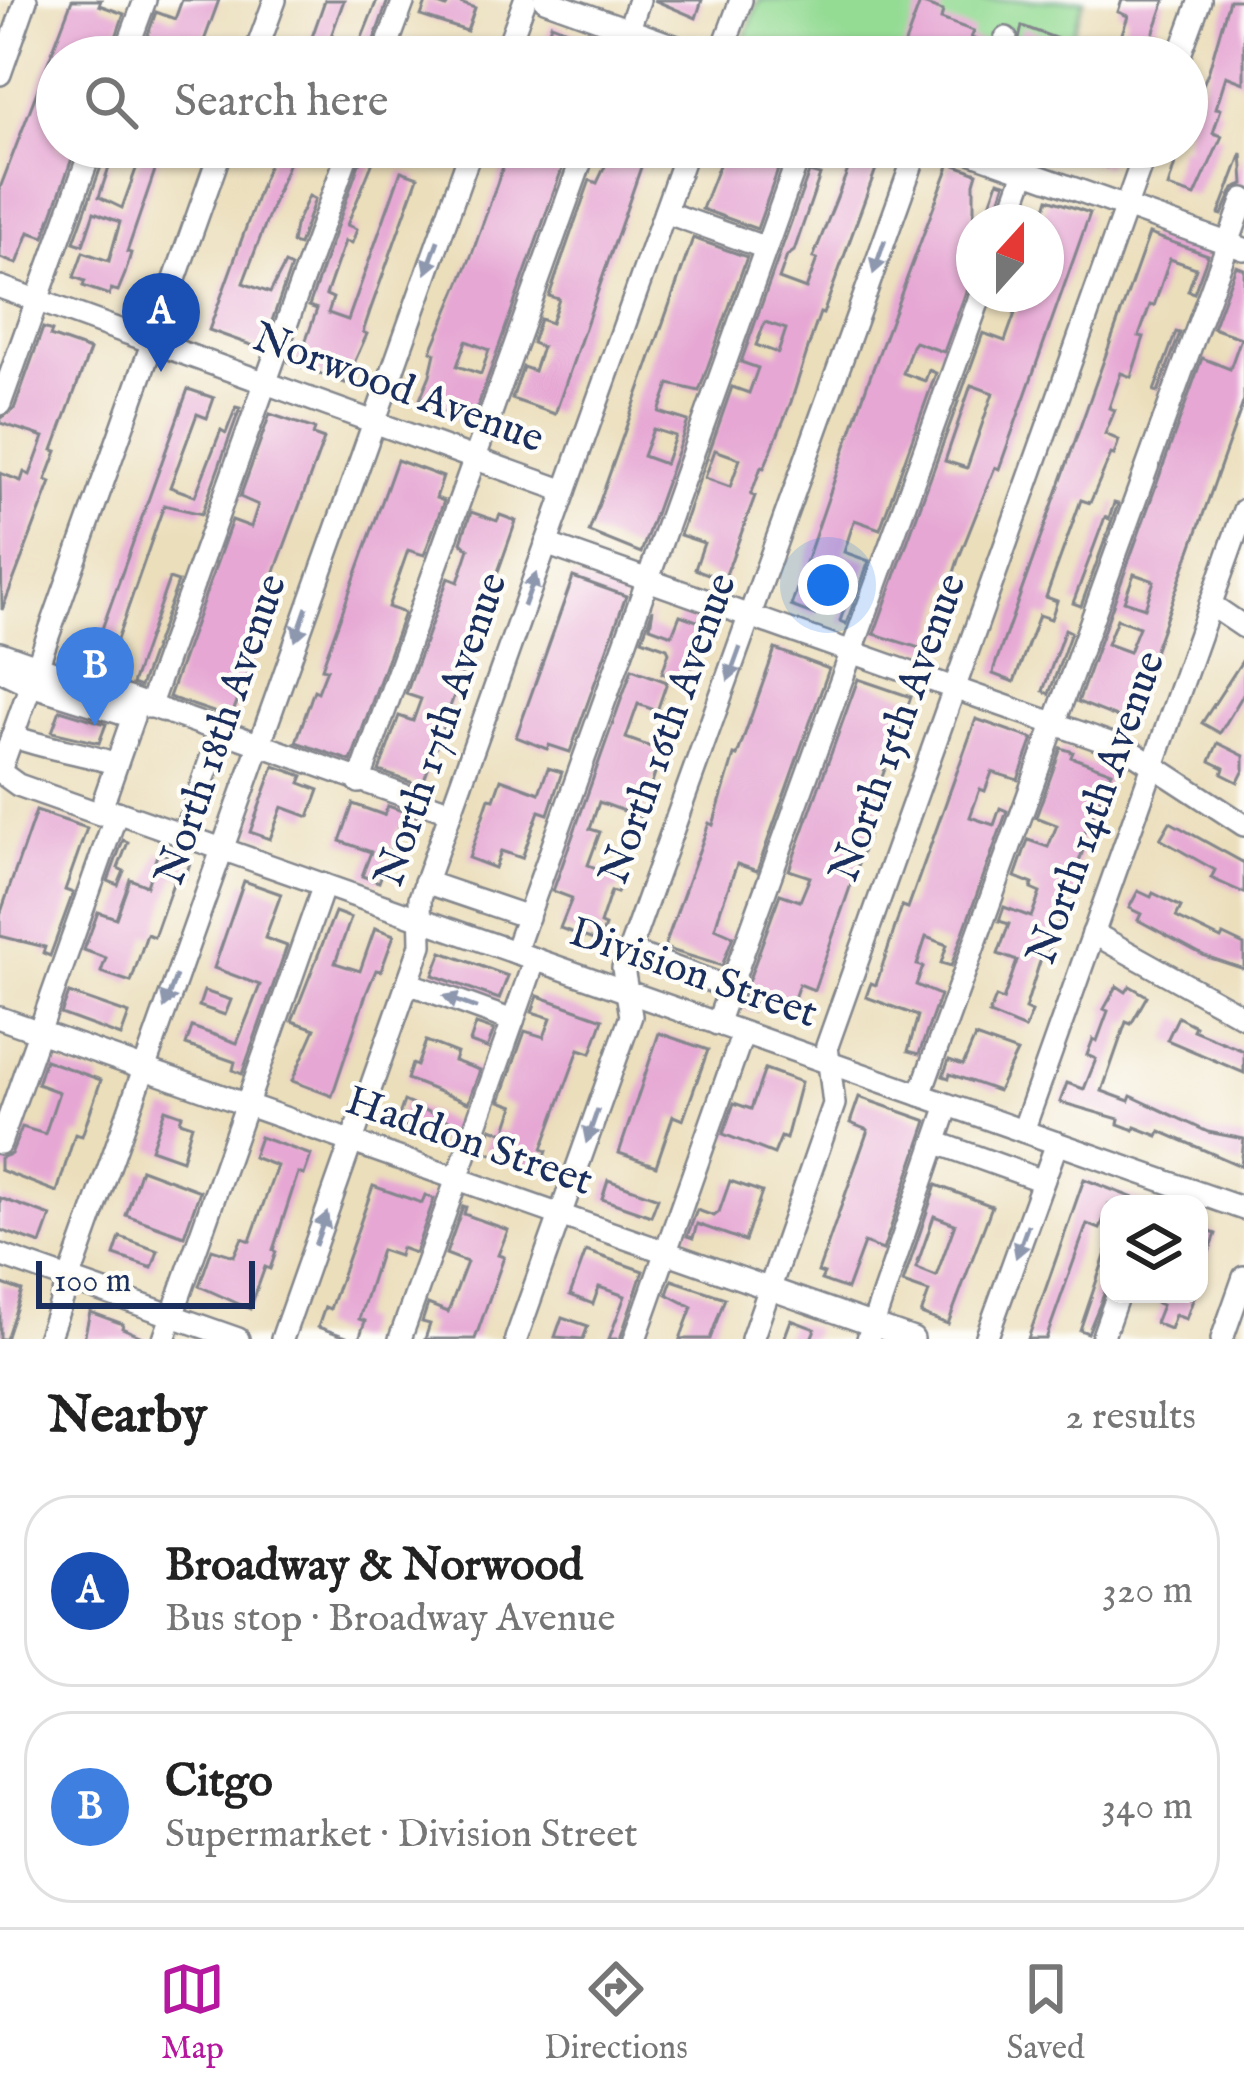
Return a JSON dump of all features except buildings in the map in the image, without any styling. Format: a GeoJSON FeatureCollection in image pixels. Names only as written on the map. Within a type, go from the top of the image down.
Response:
{"type":"FeatureCollection","features":[{"type":"Feature","properties":{"kind":"street"},"geometry":{"type":"LineString","coordinates":[[0,74],[26,0]]}},
{"type":"Feature","properties":{"kind":"street"},"geometry":{"type":"LineString","coordinates":[[132,36],[145,0]]}},
{"type":"Feature","properties":{"kind":"street"},"geometry":{"type":"LineString","coordinates":[[262,36],[275,0]]}},
{"type":"Feature","properties":{"kind":"street"},"geometry":{"type":"LineString","coordinates":[[391,36],[404,0]]}},
{"type":"Feature","properties":{"kind":"street"},"geometry":{"type":"LineString","coordinates":[[512,36],[525,0]]}},
{"type":"Feature","properties":{"kind":"street"},"geometry":{"type":"LineString","coordinates":[[545,0],[645,36]]}},
{"type":"Feature","properties":{"kind":"street"},"geometry":{"type":"LineString","coordinates":[[626,36],[639,0]]}},
{"type":"Feature","properties":{"kind":"street"},"geometry":{"type":"LineString","coordinates":[[728,36],[741,0]]}},
{"type":"Feature","properties":{"kind":"street"},"geometry":{"type":"LineString","coordinates":[[1187,36],[1200,0]]}},
{"type":"Feature","properties":{"kind":"street"},"geometry":{"type":"LineString","coordinates":[[0,404],[84,168]]}},
{"type":"Feature","properties":{"kind":"street"},"geometry":{"type":"LineString","coordinates":[[3,773],[12,736],[215,168]]}},
{"type":"Feature","properties":{"kind":"street"},"geometry":{"type":"LineString","coordinates":[[149,707],[342,168]]}},
{"type":"Feature","properties":{"kind":"street","name":"North 18th Avenue"},"geometry":{"type":"LineString","coordinates":[[48,1339],[464,168]]}},
{"type":"Feature","properties":{"kind":"street"},"geometry":{"type":"LineString","coordinates":[[359,782],[579,168]]}},
{"type":"Feature","properties":{"kind":"street","name":"North 17th Avenue"},"geometry":{"type":"LineString","coordinates":[[282,1339],[421,945],[420,898],[425,882],[681,168]]}},
{"type":"Feature","properties":{"kind":"street"},"geometry":{"type":"LineString","coordinates":[[400,1339],[513,1021],[528,917],[795,168]]}},
{"type":"Feature","properties":{"kind":"street","name":"North 16th Avenue"},"geometry":{"type":"LineString","coordinates":[[516,1339],[631,1016],[623,968],[911,168]]}},
{"type":"Feature","properties":{"kind":"street"},"geometry":{"type":"LineString","coordinates":[[1014,168],[1236,247]]}},
{"type":"Feature","properties":{"kind":"street","name":"North 15th Avenue"},"geometry":{"type":"LineString","coordinates":[[752,1339],[834,1105],[827,1046],[1139,168]]}},
{"type":"Feature","properties":{"kind":"street"},"geometry":{"type":"LineString","coordinates":[[1013,204],[1025,172]]}},
{"type":"Feature","properties":{"kind":"street"},"geometry":{"type":"LineString","coordinates":[[920,1095],[1236,247],[1244,199]]}},
{"type":"Feature","properties":{"kind":"street"},"geometry":{"type":"LineString","coordinates":[[665,212],[766,248]]}},
{"type":"Feature","properties":{"kind":"street","name":"Norwood Avenue"},"geometry":{"type":"LineString","coordinates":[[0,287],[565,491]]}},
{"type":"Feature","properties":{"kind":"street"},"geometry":{"type":"LineString","coordinates":[[717,1024],[975,312]]}},
{"type":"Feature","properties":{"kind":"street","name":"North 14th Avenue"},"geometry":{"type":"LineString","coordinates":[[1023,1131],[1244,510]]}},
{"type":"Feature","properties":{"kind":"street"},"geometry":{"type":"LineString","coordinates":[[547,544],[1129,750],[1244,825]]}},
{"type":"Feature","properties":{"kind":"street"},"geometry":{"type":"LineString","coordinates":[[1210,604],[1244,627]]}},
{"type":"Feature","properties":{"kind":"street"},"geometry":{"type":"LineString","coordinates":[[0,652],[34,675],[133,717],[116,764],[110,806],[0,1143]]}},
{"type":"Feature","properties":{"kind":"street"},"geometry":{"type":"LineString","coordinates":[[0,670],[149,707],[451,812]]}},
{"type":"Feature","properties":{"kind":"street"},"geometry":{"type":"LineString","coordinates":[[184,836],[220,732]]}},
{"type":"Feature","properties":{"kind":"street"},"geometry":{"type":"LineString","coordinates":[[12,736],[116,764]]}},
{"type":"Feature","properties":{"kind":"street","name":"Division Street"},"geometry":{"type":"LineString","coordinates":[[3,773],[18,785],[100,814],[110,806],[1244,1209]]}},
{"type":"Feature","properties":{"kind":"street"},"geometry":{"type":"LineString","coordinates":[[425,882],[528,917]]}},
{"type":"Feature","properties":{"kind":"street"},"geometry":{"type":"LineString","coordinates":[[168,1328],[324,885]]}},
{"type":"Feature","properties":{"kind":"street"},"geometry":{"type":"LineString","coordinates":[[1094,933],[1244,1017]]}},
{"type":"Feature","properties":{"kind":"street"},"geometry":{"type":"LineString","coordinates":[[629,952],[730,988]]}},
{"type":"Feature","properties":{"kind":"street"},"geometry":{"type":"LineString","coordinates":[[408,983],[513,1021]]}},
{"type":"Feature","properties":{"kind":"street","name":"Haddon Street"},"geometry":{"type":"LineString","coordinates":[[0,1018],[770,1288],[871,1332],[913,1339]]}},
{"type":"Feature","properties":{"kind":"street"},"geometry":{"type":"LineString","coordinates":[[635,1339],[743,1033]]}},
{"type":"Feature","properties":{"kind":"street"},"geometry":{"type":"LineString","coordinates":[[871,1332],[948,1105]]}},
{"type":"Feature","properties":{"kind":"street"},"geometry":{"type":"LineString","coordinates":[[935,1142],[1043,1181]]}},
{"type":"Feature","properties":{"kind":"street"},"geometry":{"type":"LineString","coordinates":[[986,1339],[1057,1143]]}},
{"type":"Feature","properties":{"kind":"street"},"geometry":{"type":"LineString","coordinates":[[1153,1195],[1159,1179]]}},
{"type":"Feature","properties":{"kind":"street"},"geometry":{"type":"LineString","coordinates":[[0,1255],[69,1279],[168,1328],[238,1339]]}},
{"type":"Feature","properties":{"kind":"street"},"geometry":{"type":"LineString","coordinates":[[1222,1339],[1244,1277]]}},
{"type":"Feature","properties":{"kind":"street"},"geometry":{"type":"LineString","coordinates":[[1102,1339],[1115,1303]]}},
{"type":"Feature","properties":{"kind":"green space"},"geometry":{"type":"Polygon","coordinates":[[[759,0],[1084,0],[1071,36],[746,36],[759,0]]]}},
{"type":"Feature","properties":{"kind":"place","name":"Broadway & Norwood"},"geometry":{"type":"Point","coordinates":[161,372]}},
{"type":"Feature","properties":{"kind":"place","name":"Citgo"},"geometry":{"type":"Point","coordinates":[95,726]}}]}
